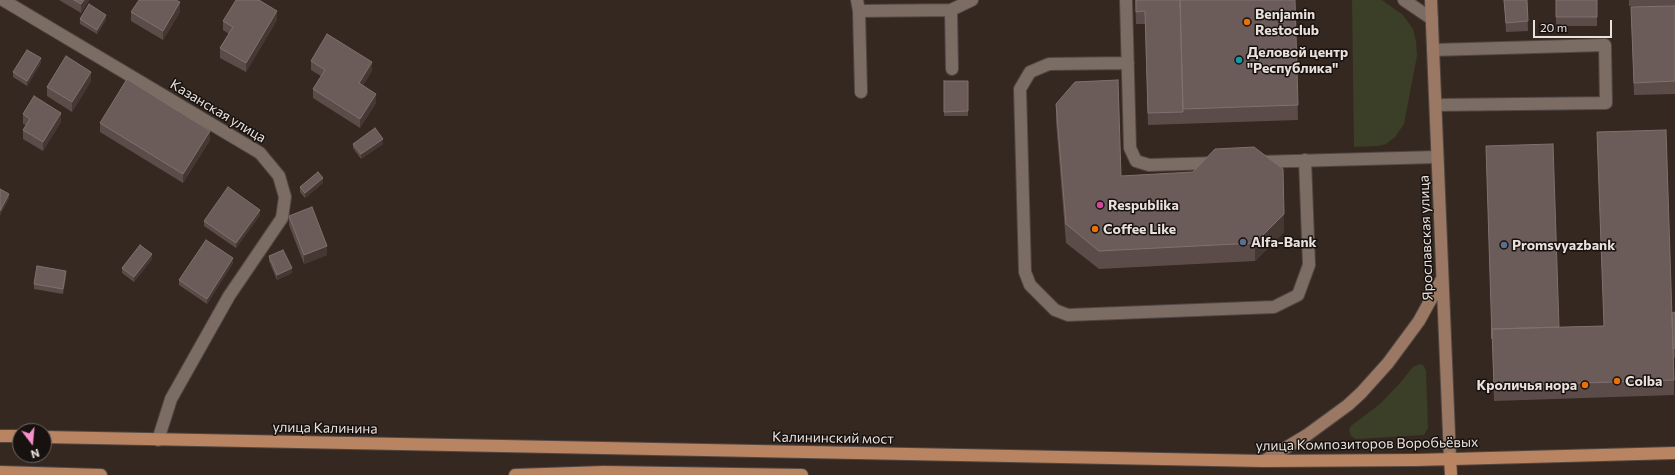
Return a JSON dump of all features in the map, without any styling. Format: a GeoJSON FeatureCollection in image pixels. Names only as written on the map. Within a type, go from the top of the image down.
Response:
{"type":"FeatureCollection","features":[{"type":"Feature","properties":{"kind":"main road"},"geometry":{"type":"LineString","coordinates":[[0,436],[12,436]]}},
{"type":"Feature","properties":{"kind":"main road","name":"улица Калинина"},"geometry":{"type":"LineString","coordinates":[[52,437],[606,449]]}},
{"type":"Feature","properties":{"kind":"main road","name":"Калининский мост"},"geometry":{"type":"LineString","coordinates":[[606,449],[1059,458]]}},
{"type":"Feature","properties":{"kind":"main road","name":"улица Композиторов Воробьёвых"},"geometry":{"type":"LineString","coordinates":[[1059,458],[1264,461],[1675,453]]}},
{"type":"Feature","properties":{"kind":"main road","name":"Ярославская улица"},"geometry":{"type":"LineString","coordinates":[[1450,458],[1451,475]]}},
{"type":"Feature","properties":{"kind":"main road"},"geometry":{"type":"LineString","coordinates":[[0,472],[101,475]]}},
{"type":"Feature","properties":{"kind":"main road"},"geometry":{"type":"LineString","coordinates":[[515,475],[604,472],[802,475]]}},
{"type":"Feature","properties":{"kind":"street","name":"Казанская улица"},"geometry":{"type":"LineString","coordinates":[[3,0],[260,153],[279,176],[285,196],[282,218],[229,296],[171,399],[158,440]]}},
{"type":"Feature","properties":{"kind":"street"},"geometry":{"type":"LineString","coordinates":[[861,92],[858,6],[951,10],[972,0]]}},
{"type":"Feature","properties":{"kind":"street"},"geometry":{"type":"LineString","coordinates":[[1126,0],[1130,148],[1136,161],[1149,165],[1227,163]]}},
{"type":"Feature","properties":{"kind":"street"},"geometry":{"type":"LineString","coordinates":[[1404,0],[1432,19]]}},
{"type":"Feature","properties":{"kind":"street","name":"Ярославская улица"},"geometry":{"type":"LineString","coordinates":[[1431,0],[1450,458]]}},
{"type":"Feature","properties":{"kind":"street"},"geometry":{"type":"LineString","coordinates":[[951,10],[952,69]]}},
{"type":"Feature","properties":{"kind":"street"},"geometry":{"type":"LineString","coordinates":[[1433,50],[1605,45],[1606,102],[1436,105]]}},
{"type":"Feature","properties":{"kind":"street"},"geometry":{"type":"LineString","coordinates":[[1128,64],[1049,64],[1030,72],[1020,89],[1025,272],[1030,285],[1055,310],[1068,315],[1274,308],[1298,295],[1309,265],[1305,160]]}},
{"type":"Feature","properties":{"kind":"street"},"geometry":{"type":"LineString","coordinates":[[1243,162],[1437,156]]}},
{"type":"Feature","properties":{"kind":"street"},"geometry":{"type":"LineString","coordinates":[[1264,461],[1307,436],[1348,405],[1361,393],[1388,363],[1419,321],[1442,278]]}},
{"type":"Feature","properties":{"kind":"green space"},"geometry":{"type":"Polygon","coordinates":[[[1352,0],[1382,0],[1403,15],[1413,29],[1416,41],[1417,56],[1404,124],[1395,137],[1386,144],[1378,146],[1354,147],[1352,0]]]}},
{"type":"Feature","properties":{"kind":"green space"},"geometry":{"type":"Polygon","coordinates":[[[1420,364],[1424,366],[1426,371],[1428,428],[1424,435],[1356,439],[1351,436],[1349,430],[1351,426],[1381,403],[1413,367],[1420,364]]]}},
{"type":"Feature","properties":{"kind":"building"},"geometry":{"type":"Polygon","coordinates":[[[74,0],[84,0],[81,4],[74,0]]]}},
{"type":"Feature","properties":{"kind":"building"},"geometry":{"type":"Polygon","coordinates":[[[139,0],[176,0],[180,2],[163,31],[131,12],[139,0]]]}},
{"type":"Feature","properties":{"kind":"building"},"geometry":{"type":"Polygon","coordinates":[[[236,0],[259,0],[277,11],[246,63],[220,48],[233,27],[223,21],[236,0]]]}},
{"type":"Feature","properties":{"kind":"building"},"geometry":{"type":"Polygon","coordinates":[[[1136,0],[1180,0],[1183,112],[1148,113],[1145,11],[1136,12],[1136,0]]]}},
{"type":"Feature","properties":{"kind":"building","name":"Деловой центр \"Республика\""},"geometry":{"type":"Polygon","coordinates":[[[1180,0],[1295,0],[1298,105],[1183,109],[1180,0]]]}},
{"type":"Feature","properties":{"kind":"building"},"geometry":{"type":"Polygon","coordinates":[[[1504,0],[1527,0],[1528,21],[1506,23],[1504,0]]]}},
{"type":"Feature","properties":{"kind":"building"},"geometry":{"type":"Polygon","coordinates":[[[1556,0],[1597,0],[1597,17],[1556,17],[1556,0]]]}},
{"type":"Feature","properties":{"kind":"building"},"geometry":{"type":"Polygon","coordinates":[[[89,4],[106,15],[97,30],[80,19],[89,4]]]}},
{"type":"Feature","properties":{"kind":"building"},"geometry":{"type":"Polygon","coordinates":[[[1675,6],[1675,81],[1634,83],[1631,7],[1675,6]]]}},
{"type":"Feature","properties":{"kind":"building"},"geometry":{"type":"Polygon","coordinates":[[[327,34],[372,62],[359,83],[376,94],[360,119],[313,89],[325,70],[311,61],[327,34]]]}},
{"type":"Feature","properties":{"kind":"building"},"geometry":{"type":"Polygon","coordinates":[[[27,50],[41,58],[27,81],[13,72],[27,50]]]}},
{"type":"Feature","properties":{"kind":"building"},"geometry":{"type":"Polygon","coordinates":[[[66,56],[91,72],[72,102],[47,87],[66,56]]]}},
{"type":"Feature","properties":{"kind":"building"},"geometry":{"type":"Polygon","coordinates":[[[127,79],[210,131],[183,174],[100,123],[127,79]]]}},
{"type":"Feature","properties":{"kind":"building"},"geometry":{"type":"Polygon","coordinates":[[[1118,80],[1121,176],[1193,172],[1215,149],[1254,147],[1283,169],[1284,214],[1255,243],[1099,251],[1066,224],[1056,104],[1075,82],[1118,80]]]}},
{"type":"Feature","properties":{"kind":"building"},"geometry":{"type":"Polygon","coordinates":[[[944,81],[968,81],[968,111],[944,112],[944,81]]]}},
{"type":"Feature","properties":{"kind":"building"},"geometry":{"type":"Polygon","coordinates":[[[34,96],[61,113],[43,142],[23,130],[30,119],[23,114],[34,96]]]}},
{"type":"Feature","properties":{"kind":"building"},"geometry":{"type":"Polygon","coordinates":[[[375,128],[383,139],[361,154],[353,144],[375,128]]]}},
{"type":"Feature","properties":{"kind":"building"},"geometry":{"type":"Polygon","coordinates":[[[1666,130],[1674,380],[1494,386],[1492,329],[1604,326],[1597,132],[1666,130]]]}},
{"type":"Feature","properties":{"kind":"building"},"geometry":{"type":"Polygon","coordinates":[[[1553,144],[1559,327],[1492,329],[1492,339],[1486,146],[1553,144]]]}},
{"type":"Feature","properties":{"kind":"building"},"geometry":{"type":"Polygon","coordinates":[[[318,172],[323,178],[305,193],[300,187],[318,172]]]}},
{"type":"Feature","properties":{"kind":"building"},"geometry":{"type":"Polygon","coordinates":[[[228,187],[260,210],[236,243],[204,221],[228,187]]]}},
{"type":"Feature","properties":{"kind":"building"},"geometry":{"type":"Polygon","coordinates":[[[0,189],[9,194],[0,211],[0,189]]]}},
{"type":"Feature","properties":{"kind":"building"},"geometry":{"type":"Polygon","coordinates":[[[312,207],[327,246],[304,255],[289,216],[312,207]]]}},
{"type":"Feature","properties":{"kind":"building"},"geometry":{"type":"Polygon","coordinates":[[[206,240],[233,258],[207,299],[179,280],[206,240]]]}},
{"type":"Feature","properties":{"kind":"building"},"geometry":{"type":"Polygon","coordinates":[[[140,245],[152,254],[134,277],[122,268],[140,245]]]}},
{"type":"Feature","properties":{"kind":"building"},"geometry":{"type":"Polygon","coordinates":[[[283,250],[292,268],[277,275],[269,256],[283,250]]]}},
{"type":"Feature","properties":{"kind":"building"},"geometry":{"type":"Polygon","coordinates":[[[37,266],[66,271],[63,289],[34,284],[37,266]]]}},
{"type":"Feature","properties":{"kind":"building"},"geometry":{"type":"Polygon","coordinates":[[[1675,312],[1675,348],[1673,349],[1672,313],[1675,312]]]}},
{"type":"Feature","properties":{"kind":"place","name":"Benjamin Restoclub"},"geometry":{"type":"Point","coordinates":[1247,22]}},
{"type":"Feature","properties":{"kind":"place","name":"Деловой центр \"Республика\""},"geometry":{"type":"Point","coordinates":[1239,60]}},
{"type":"Feature","properties":{"kind":"place","name":"Respublika"},"geometry":{"type":"Point","coordinates":[1100,205]}},
{"type":"Feature","properties":{"kind":"place","name":"Coffee Like"},"geometry":{"type":"Point","coordinates":[1095,229]}},
{"type":"Feature","properties":{"kind":"place","name":"Alfa-Bank"},"geometry":{"type":"Point","coordinates":[1243,242]}},
{"type":"Feature","properties":{"kind":"place","name":"Promsvyazbank"},"geometry":{"type":"Point","coordinates":[1504,245]}},
{"type":"Feature","properties":{"kind":"place","name":"Colba"},"geometry":{"type":"Point","coordinates":[1617,381]}},
{"type":"Feature","properties":{"kind":"place","name":"Кроличья нора"},"geometry":{"type":"Point","coordinates":[1585,385]}}]}
